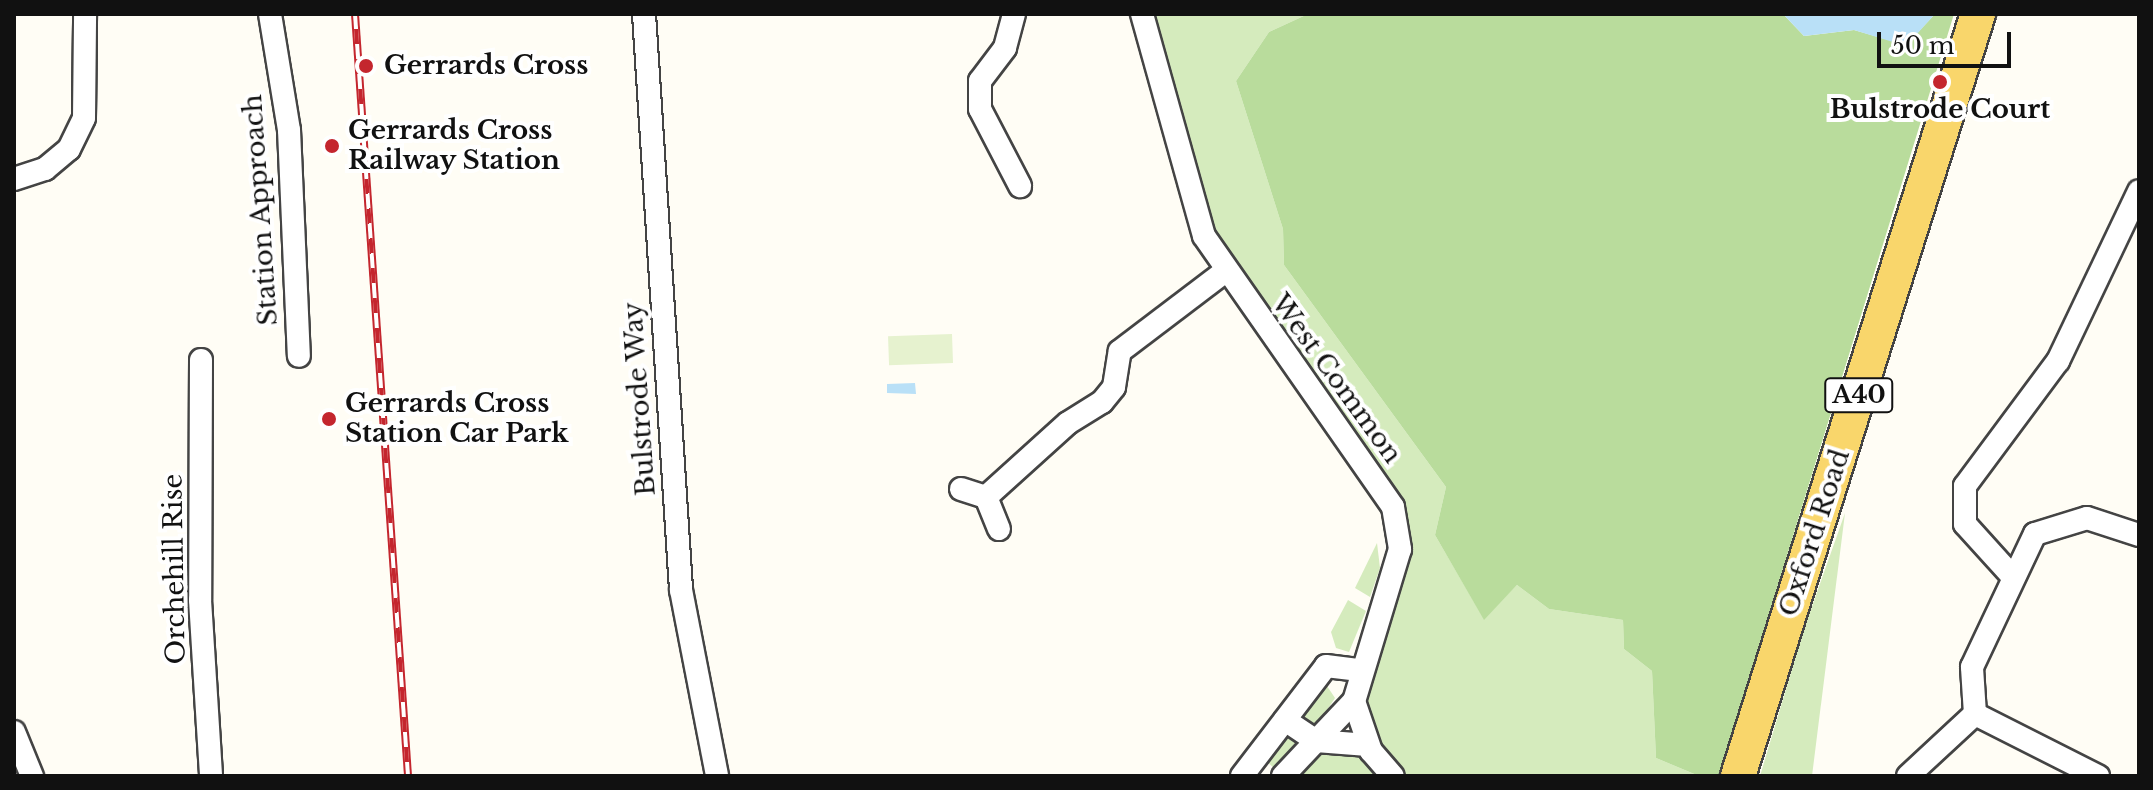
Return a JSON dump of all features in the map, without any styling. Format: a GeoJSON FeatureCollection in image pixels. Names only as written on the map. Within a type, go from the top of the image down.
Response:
{"type":"FeatureCollection","features":[{"type":"Feature","properties":{"kind":"main road","name":"Oxford Road"},"geometry":{"type":"LineString","coordinates":[[1738,776],[1978,14]]}},
{"type":"Feature","properties":{"kind":"street"},"geometry":{"type":"LineString","coordinates":[[14,179],[45,169],[69,149],[84,118],[85,14]]}},
{"type":"Feature","properties":{"kind":"street","name":"Station Approach"},"geometry":{"type":"LineString","coordinates":[[270,14],[289,130],[299,356]]}},
{"type":"Feature","properties":{"kind":"street","name":"Bulstrode Way"},"geometry":{"type":"LineString","coordinates":[[644,14],[681,590],[717,776]]}},
{"type":"Feature","properties":{"kind":"street"},"geometry":{"type":"LineString","coordinates":[[1014,14],[1005,48],[980,81],[980,109],[1020,186]]}},
{"type":"Feature","properties":{"kind":"street","name":"West Common"},"geometry":{"type":"LineString","coordinates":[[1142,14],[1204,236],[1224,272],[1393,507],[1400,549],[1360,670],[1354,701],[1368,745],[1393,776]]}},
{"type":"Feature","properties":{"kind":"street"},"geometry":{"type":"LineString","coordinates":[[2012,576],[1981,550],[1965,524],[1965,486],[2058,361],[2139,191]]}},
{"type":"Feature","properties":{"kind":"street"},"geometry":{"type":"LineString","coordinates":[[986,497],[1102,402],[1114,387],[1120,351],[1224,272]]}},
{"type":"Feature","properties":{"kind":"street","name":"Orchehill Rise"},"geometry":{"type":"LineString","coordinates":[[201,360],[200,600],[211,776]]}},
{"type":"Feature","properties":{"kind":"street"},"geometry":{"type":"LineString","coordinates":[[961,489],[986,497]]}},
{"type":"Feature","properties":{"kind":"street"},"geometry":{"type":"LineString","coordinates":[[986,497],[999,529]]}},
{"type":"Feature","properties":{"kind":"street"},"geometry":{"type":"LineString","coordinates":[[1975,714],[1972,667],[2012,576],[2035,534],[2054,523],[2087,518],[2139,535]]}},
{"type":"Feature","properties":{"kind":"street"},"geometry":{"type":"LineString","coordinates":[[1354,701],[1281,776],[1249,767],[1326,666],[1360,670]]}},
{"type":"Feature","properties":{"kind":"street"},"geometry":{"type":"LineString","coordinates":[[1908,776],[1975,714]]}},
{"type":"Feature","properties":{"kind":"street"},"geometry":{"type":"LineString","coordinates":[[1975,714],[2098,776]]}},
{"type":"Feature","properties":{"kind":"street"},"geometry":{"type":"LineString","coordinates":[[1285,720],[1316,741],[1368,745]]}},
{"type":"Feature","properties":{"kind":"street"},"geometry":{"type":"LineString","coordinates":[[14,732],[32,776]]}},
{"type":"Feature","properties":{"kind":"green space"},"geometry":{"type":"Polygon","coordinates":[[[1150,14],[1308,14],[1269,32],[1236,81],[1283,229],[1284,265],[1446,487],[1435,535],[1484,619],[1517,585],[1549,609],[1623,620],[1624,649],[1652,671],[1656,758],[1699,776],[1404,776],[1382,750],[1363,701],[1405,535],[1214,238],[1150,14]]]}},
{"type":"Feature","properties":{"kind":"green space"},"geometry":{"type":"Polygon","coordinates":[[[1308,14],[1783,14],[1804,36],[1854,30],[1906,45],[1935,14],[1954,14],[1719,776],[1699,776],[1656,758],[1652,671],[1624,649],[1623,620],[1549,609],[1517,585],[1484,620],[1435,535],[1446,487],[1284,265],[1283,229],[1236,81],[1269,32],[1308,14]]]}},
{"type":"Feature","properties":{"kind":"green space"},"geometry":{"type":"Polygon","coordinates":[[[952,334],[953,363],[889,365],[888,336],[952,334]]]}},
{"type":"Feature","properties":{"kind":"green space"},"geometry":{"type":"Polygon","coordinates":[[[1845,513],[1812,776],[1760,776],[1804,629],[1845,513]]]}},
{"type":"Feature","properties":{"kind":"green space"},"geometry":{"type":"Polygon","coordinates":[[[1377,543],[1380,568],[1370,597],[1355,588],[1377,543]]]}},
{"type":"Feature","properties":{"kind":"green space"},"geometry":{"type":"Polygon","coordinates":[[[1348,600],[1366,611],[1349,652],[1336,648],[1331,632],[1348,600]]]}},
{"type":"Feature","properties":{"kind":"green space"},"geometry":{"type":"Polygon","coordinates":[[[1325,683],[1335,698],[1315,728],[1295,716],[1325,683]]]}},
{"type":"Feature","properties":{"kind":"green space"},"geometry":{"type":"Polygon","coordinates":[[[1281,732],[1304,740],[1275,769],[1266,761],[1281,732]]]}},
{"type":"Feature","properties":{"kind":"green space"},"geometry":{"type":"Polygon","coordinates":[[[1318,751],[1366,757],[1382,776],[1294,776],[1318,751]]]}},
{"type":"Feature","properties":{"kind":"water"},"geometry":{"type":"Polygon","coordinates":[[[1783,14],[1935,14],[1906,46],[1854,30],[1804,36],[1783,14]]]}},
{"type":"Feature","properties":{"kind":"water"},"geometry":{"type":"Polygon","coordinates":[[[915,383],[916,394],[887,393],[887,384],[915,383]]]}},
{"type":"Feature","properties":{"kind":"railway"},"geometry":{"type":"LineString","coordinates":[[355,14],[408,776]]}},
{"type":"Feature","properties":{"kind":"place","name":"Gerrards Cross"},"geometry":{"type":"Point","coordinates":[366,66]}},
{"type":"Feature","properties":{"kind":"place","name":"Bulstrode Court"},"geometry":{"type":"Point","coordinates":[1940,82]}},
{"type":"Feature","properties":{"kind":"place","name":"Gerrards Cross Railway Station"},"geometry":{"type":"Point","coordinates":[332,146]}},
{"type":"Feature","properties":{"kind":"place","name":"Gerrards Cross Station Car Park"},"geometry":{"type":"Point","coordinates":[329,419]}}]}
